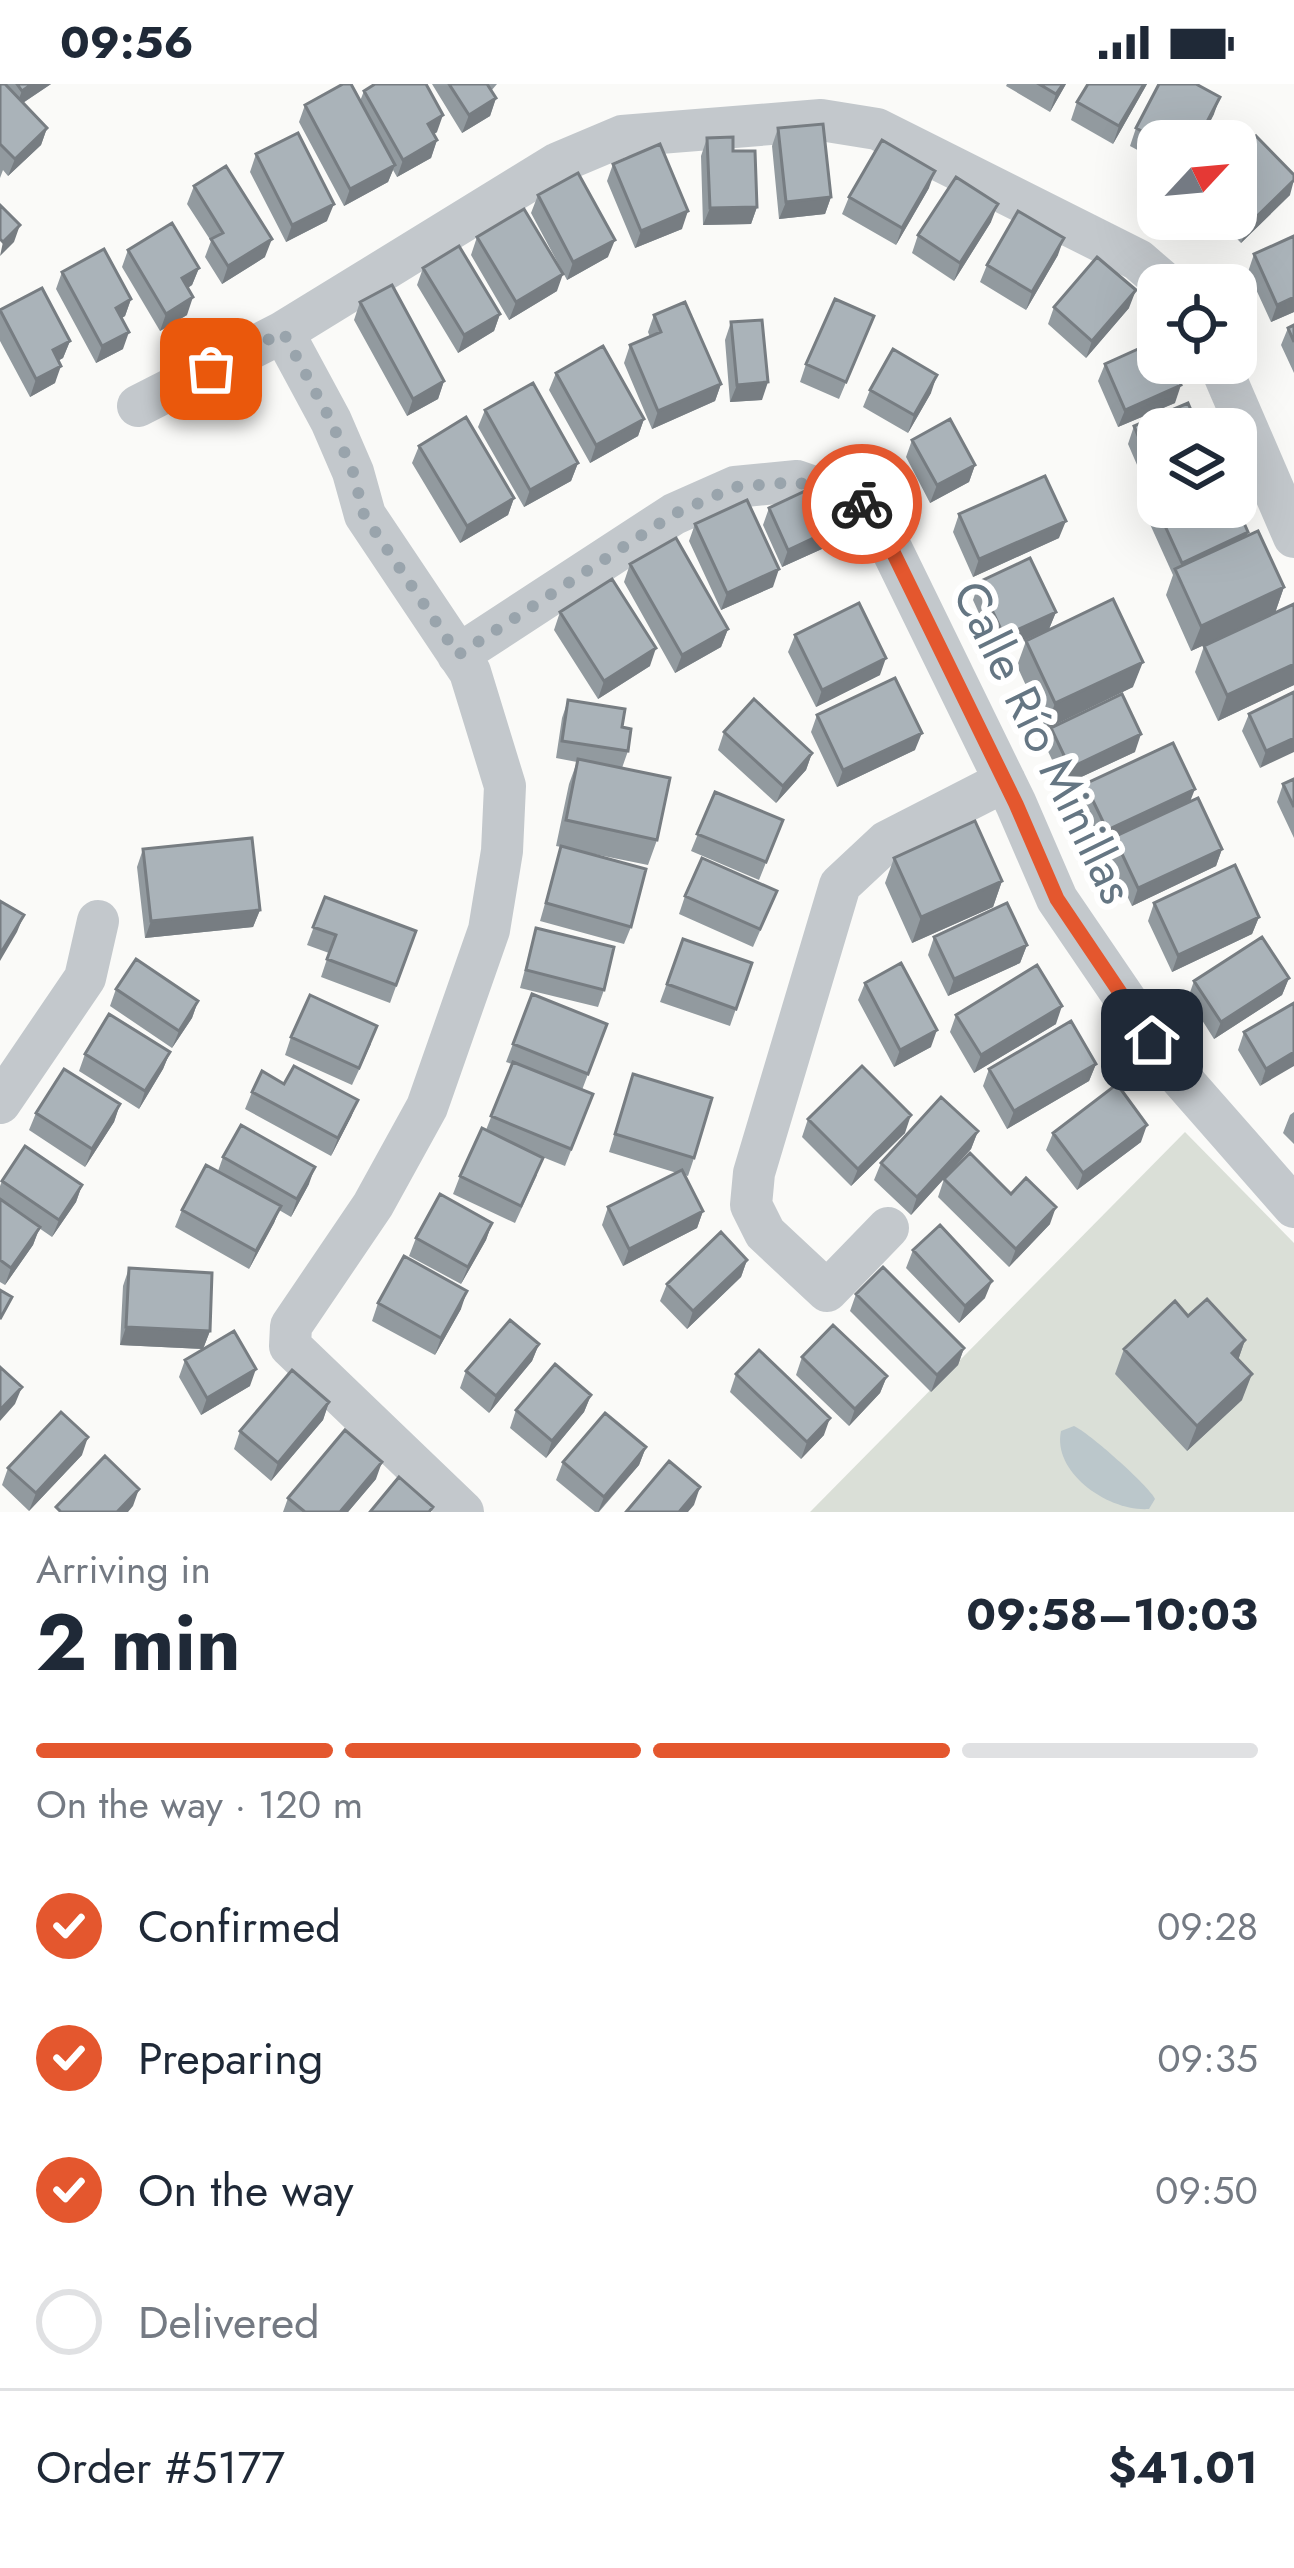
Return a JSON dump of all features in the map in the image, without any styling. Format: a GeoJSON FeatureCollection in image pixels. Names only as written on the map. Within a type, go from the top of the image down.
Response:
{"type":"FeatureCollection","features":[{"type":"Feature","properties":{"kind":"street"},"geometry":{"type":"LineString","coordinates":[[138,406],[283,332],[558,164],[622,136],[821,120],[877,129],[1143,264]]}},
{"type":"Feature","properties":{"kind":"street"},"geometry":{"type":"LineString","coordinates":[[283,332],[331,421],[353,472],[364,515],[470,672],[505,786],[502,851],[489,930],[427,1107],[373,1205],[291,1326],[290,1346],[463,1512]]}},
{"type":"Feature","properties":{"kind":"street"},"geometry":{"type":"LineString","coordinates":[[1228,384],[1294,537]]}},
{"type":"Feature","properties":{"kind":"street","name":"Calle Río Minillas"},"geometry":{"type":"LineString","coordinates":[[458,655],[674,514],[735,487],[797,482],[865,505],[892,550],[1005,781],[1057,899],[1172,1069],[1294,1207]]}},
{"type":"Feature","properties":{"kind":"street"},"geometry":{"type":"LineString","coordinates":[[888,1228],[827,1291],[765,1233],[752,1205],[754,1173],[840,886],[886,842],[1005,781]]}},
{"type":"Feature","properties":{"kind":"street"},"geometry":{"type":"LineString","coordinates":[[0,1103],[85,978],[98,921]]}},
{"type":"Feature","properties":{"kind":"shaded area"},"geometry":{"type":"Polygon","coordinates":[[[1185,1132],[1294,1243],[1294,1512],[810,1512],[1185,1132]]]}},
{"type":"Feature","properties":{"kind":"shaded area"},"geometry":{"type":"Polygon","coordinates":[[[1074,1426],[1150,1492],[1155,1499],[1149,1509],[1101,1497],[1074,1475],[1065,1461],[1061,1431],[1074,1426]]]}},
{"type":"Feature","properties":{"kind":"building"},"geometry":{"type":"Polygon","coordinates":[[[0,84],[47,128],[15,159],[0,144],[0,84]]]}},
{"type":"Feature","properties":{"kind":"building"},"geometry":{"type":"Polygon","coordinates":[[[351,84],[395,165],[350,189],[305,105],[351,84]]]}},
{"type":"Feature","properties":{"kind":"building"},"geometry":{"type":"Polygon","coordinates":[[[375,84],[426,84],[443,115],[428,124],[437,140],[403,160],[364,91],[375,84]]]}},
{"type":"Feature","properties":{"kind":"building"},"geometry":{"type":"Polygon","coordinates":[[[449,84],[487,84],[496,98],[469,115],[449,84]]]}},
{"type":"Feature","properties":{"kind":"building"},"geometry":{"type":"Polygon","coordinates":[[[1039,84],[1063,84],[1056,94],[1039,84]]]}},
{"type":"Feature","properties":{"kind":"building"},"geometry":{"type":"Polygon","coordinates":[[[1088,84],[1144,84],[1119,126],[1077,102],[1088,84]]]}},
{"type":"Feature","properties":{"kind":"building"},"geometry":{"type":"Polygon","coordinates":[[[1159,84],[1196,84],[1220,97],[1208,120],[1140,120],[1159,84]]]}},
{"type":"Feature","properties":{"kind":"building"},"geometry":{"type":"Polygon","coordinates":[[[823,124],[831,197],[786,202],[778,128],[823,124]]]}},
{"type":"Feature","properties":{"kind":"building"},"geometry":{"type":"Polygon","coordinates":[[[298,133],[334,204],[292,225],[256,154],[298,133]]]}},
{"type":"Feature","properties":{"kind":"building"},"geometry":{"type":"Polygon","coordinates":[[[733,137],[733,151],[755,151],[757,207],[710,208],[707,138],[733,137]]]}},
{"type":"Feature","properties":{"kind":"building"},"geometry":{"type":"Polygon","coordinates":[[[1257,137],[1294,175],[1257,216],[1257,137]]]}},
{"type":"Feature","properties":{"kind":"building"},"geometry":{"type":"Polygon","coordinates":[[[882,140],[935,171],[902,228],[849,197],[882,140]]]}},
{"type":"Feature","properties":{"kind":"building"},"geometry":{"type":"Polygon","coordinates":[[[660,144],[688,211],[641,231],[613,164],[660,144]]]}},
{"type":"Feature","properties":{"kind":"building"},"geometry":{"type":"Polygon","coordinates":[[[226,166],[272,239],[228,266],[211,239],[223,233],[194,186],[226,166]]]}},
{"type":"Feature","properties":{"kind":"building"},"geometry":{"type":"Polygon","coordinates":[[[578,173],[615,240],[573,262],[538,195],[578,173]]]}},
{"type":"Feature","properties":{"kind":"building"},"geometry":{"type":"Polygon","coordinates":[[[956,177],[998,204],[960,263],[918,235],[956,177]]]}},
{"type":"Feature","properties":{"kind":"building"},"geometry":{"type":"Polygon","coordinates":[[[0,205],[20,225],[3,242],[0,239],[0,205]]]}},
{"type":"Feature","properties":{"kind":"building"},"geometry":{"type":"Polygon","coordinates":[[[524,209],[563,274],[516,302],[477,237],[524,209]]]}},
{"type":"Feature","properties":{"kind":"building"},"geometry":{"type":"Polygon","coordinates":[[[1018,211],[1064,238],[1032,292],[987,265],[1018,211]]]}},
{"type":"Feature","properties":{"kind":"building"},"geometry":{"type":"Polygon","coordinates":[[[172,223],[199,268],[182,278],[193,297],[166,314],[128,250],[172,223]]]}},
{"type":"Feature","properties":{"kind":"building"},"geometry":{"type":"Polygon","coordinates":[[[1294,236],[1294,297],[1277,305],[1254,254],[1294,236]]]}},
{"type":"Feature","properties":{"kind":"building"},"geometry":{"type":"Polygon","coordinates":[[[459,246],[500,314],[464,335],[423,268],[459,246]]]}},
{"type":"Feature","properties":{"kind":"building"},"geometry":{"type":"Polygon","coordinates":[[[104,249],[131,299],[116,308],[129,332],[102,346],[62,272],[104,249]]]}},
{"type":"Feature","properties":{"kind":"building"},"geometry":{"type":"Polygon","coordinates":[[[1097,257],[1136,290],[1092,341],[1054,307],[1097,257]]]}},
{"type":"Feature","properties":{"kind":"building"},"geometry":{"type":"Polygon","coordinates":[[[392,285],[444,381],[413,399],[360,302],[392,285]]]}},
{"type":"Feature","properties":{"kind":"building"},"geometry":{"type":"Polygon","coordinates":[[[42,288],[70,341],[53,350],[61,366],[36,379],[0,310],[42,288]]]}},
{"type":"Feature","properties":{"kind":"building"},"geometry":{"type":"Polygon","coordinates":[[[835,299],[874,316],[846,382],[806,364],[835,299]]]}},
{"type":"Feature","properties":{"kind":"building"},"geometry":{"type":"Polygon","coordinates":[[[685,302],[721,384],[658,411],[630,345],[661,332],[654,315],[685,302]]]}},
{"type":"Feature","properties":{"kind":"building"},"geometry":{"type":"Polygon","coordinates":[[[762,320],[768,382],[737,385],[731,322],[762,320]]]}},
{"type":"Feature","properties":{"kind":"building"},"geometry":{"type":"Polygon","coordinates":[[[603,346],[644,419],[596,445],[556,373],[603,346]]]}},
{"type":"Feature","properties":{"kind":"building"},"geometry":{"type":"Polygon","coordinates":[[[893,349],[937,375],[914,415],[870,390],[893,349]]]}},
{"type":"Feature","properties":{"kind":"building"},"geometry":{"type":"Polygon","coordinates":[[[1137,350],[1137,384],[1181,385],[1125,410],[1105,364],[1137,350]]]}},
{"type":"Feature","properties":{"kind":"building"},"geometry":{"type":"Polygon","coordinates":[[[533,383],[578,463],[530,490],[485,410],[533,383]]]}},
{"type":"Feature","properties":{"kind":"building"},"geometry":{"type":"Polygon","coordinates":[[[466,417],[514,498],[467,526],[419,446],[466,417]]]}},
{"type":"Feature","properties":{"kind":"building"},"geometry":{"type":"Polygon","coordinates":[[[950,419],[975,465],[937,485],[912,440],[950,419]]]}},
{"type":"Feature","properties":{"kind":"building"},"geometry":{"type":"Polygon","coordinates":[[[1045,476],[1066,521],[979,559],[959,514],[1045,476]]]}},
{"type":"Feature","properties":{"kind":"building"},"geometry":{"type":"Polygon","coordinates":[[[820,484],[839,526],[788,550],[769,508],[820,484]]]}},
{"type":"Feature","properties":{"kind":"building"},"geometry":{"type":"Polygon","coordinates":[[[747,500],[779,569],[727,593],[695,524],[747,500]]]}},
{"type":"Feature","properties":{"kind":"building"},"geometry":{"type":"Polygon","coordinates":[[[1166,528],[1246,528],[1248,532],[1182,563],[1166,528]]]}},
{"type":"Feature","properties":{"kind":"building"},"geometry":{"type":"Polygon","coordinates":[[[1258,531],[1284,587],[1201,626],[1175,569],[1258,531]]]}},
{"type":"Feature","properties":{"kind":"building"},"geometry":{"type":"Polygon","coordinates":[[[676,538],[728,629],[682,655],[630,564],[676,538]]]}},
{"type":"Feature","properties":{"kind":"building"},"geometry":{"type":"Polygon","coordinates":[[[1030,558],[1056,612],[1004,636],[979,582],[1030,558]]]}},
{"type":"Feature","properties":{"kind":"building"},"geometry":{"type":"Polygon","coordinates":[[[612,579],[656,648],[604,681],[560,612],[612,579]]]}},
{"type":"Feature","properties":{"kind":"building"},"geometry":{"type":"Polygon","coordinates":[[[1113,599],[1143,662],[1055,703],[1026,641],[1113,599]]]}},
{"type":"Feature","properties":{"kind":"building"},"geometry":{"type":"Polygon","coordinates":[[[859,603],[886,658],[822,690],[795,635],[859,603]]]}},
{"type":"Feature","properties":{"kind":"building"},"geometry":{"type":"Polygon","coordinates":[[[1294,604],[1294,664],[1227,695],[1204,646],[1294,604]]]}},
{"type":"Feature","properties":{"kind":"building"},"geometry":{"type":"Polygon","coordinates":[[[895,678],[922,733],[843,770],[817,715],[895,678]]]}},
{"type":"Feature","properties":{"kind":"building"},"geometry":{"type":"Polygon","coordinates":[[[1294,692],[1294,738],[1266,751],[1249,714],[1294,692]]]}},
{"type":"Feature","properties":{"kind":"building"},"geometry":{"type":"Polygon","coordinates":[[[1122,694],[1141,734],[1070,768],[1051,728],[1122,694]]]}},
{"type":"Feature","properties":{"kind":"building"},"geometry":{"type":"Polygon","coordinates":[[[754,699],[812,753],[783,786],[724,732],[754,699]]]}},
{"type":"Feature","properties":{"kind":"building"},"geometry":{"type":"Polygon","coordinates":[[[568,700],[625,709],[622,727],[631,729],[628,751],[562,741],[568,700]]]}},
{"type":"Feature","properties":{"kind":"building"},"geometry":{"type":"Polygon","coordinates":[[[1173,743],[1195,789],[1107,830],[1085,784],[1173,743]]]}},
{"type":"Feature","properties":{"kind":"building"},"geometry":{"type":"Polygon","coordinates":[[[578,759],[670,778],[657,840],[566,820],[578,759]]]}},
{"type":"Feature","properties":{"kind":"building"},"geometry":{"type":"Polygon","coordinates":[[[1294,779],[1294,807],[1283,784],[1294,779]]]}},
{"type":"Feature","properties":{"kind":"building"},"geometry":{"type":"Polygon","coordinates":[[[715,792],[783,820],[766,862],[697,834],[715,792]]]}},
{"type":"Feature","properties":{"kind":"building"},"geometry":{"type":"Polygon","coordinates":[[[1198,798],[1222,849],[1138,888],[1114,837],[1198,798]]]}},
{"type":"Feature","properties":{"kind":"building"},"geometry":{"type":"Polygon","coordinates":[[[975,821],[1002,881],[921,917],[894,858],[975,821]]]}},
{"type":"Feature","properties":{"kind":"building"},"geometry":{"type":"Polygon","coordinates":[[[252,838],[260,910],[151,921],[143,849],[252,838]]]}},
{"type":"Feature","properties":{"kind":"building"},"geometry":{"type":"Polygon","coordinates":[[[561,846],[646,869],[631,927],[546,903],[561,846]]]}},
{"type":"Feature","properties":{"kind":"building"},"geometry":{"type":"Polygon","coordinates":[[[702,858],[777,891],[760,929],[685,896],[702,858]]]}},
{"type":"Feature","properties":{"kind":"building"},"geometry":{"type":"Polygon","coordinates":[[[1235,865],[1259,917],[1178,955],[1154,903],[1235,865]]]}},
{"type":"Feature","properties":{"kind":"building"},"geometry":{"type":"Polygon","coordinates":[[[325,897],[416,931],[396,985],[327,959],[336,935],[313,927],[325,897]]]}},
{"type":"Feature","properties":{"kind":"building"},"geometry":{"type":"Polygon","coordinates":[[[0,901],[24,915],[0,954],[0,901]]]}},
{"type":"Feature","properties":{"kind":"building"},"geometry":{"type":"Polygon","coordinates":[[[1007,903],[1027,945],[954,979],[934,937],[1007,903]]]}},
{"type":"Feature","properties":{"kind":"building"},"geometry":{"type":"Polygon","coordinates":[[[536,928],[614,947],[604,990],[526,970],[536,928]]]}},
{"type":"Feature","properties":{"kind":"building"},"geometry":{"type":"Polygon","coordinates":[[[1262,937],[1289,978],[1221,1022],[1194,981],[1262,937]]]}},
{"type":"Feature","properties":{"kind":"building"},"geometry":{"type":"Polygon","coordinates":[[[683,939],[752,963],[736,1009],[667,984],[683,939]]]}},
{"type":"Feature","properties":{"kind":"building"},"geometry":{"type":"Polygon","coordinates":[[[136,959],[198,1001],[179,1031],[116,989],[136,959]]]}},
{"type":"Feature","properties":{"kind":"building"},"geometry":{"type":"Polygon","coordinates":[[[901,963],[937,1030],[900,1050],[865,983],[901,963]]]}},
{"type":"Feature","properties":{"kind":"building"},"geometry":{"type":"Polygon","coordinates":[[[1037,965],[1062,1006],[981,1055],[956,1015],[1037,965]]]}},
{"type":"Feature","properties":{"kind":"building"},"geometry":{"type":"Polygon","coordinates":[[[532,994],[607,1024],[588,1074],[513,1044],[532,994]]]}},
{"type":"Feature","properties":{"kind":"building"},"geometry":{"type":"Polygon","coordinates":[[[310,995],[377,1026],[359,1068],[291,1037],[310,995]]]}},
{"type":"Feature","properties":{"kind":"building"},"geometry":{"type":"Polygon","coordinates":[[[1294,1003],[1294,1052],[1266,1069],[1244,1032],[1294,1003]]]}},
{"type":"Feature","properties":{"kind":"building"},"geometry":{"type":"Polygon","coordinates":[[[109,1014],[170,1052],[145,1091],[85,1054],[109,1014]]]}},
{"type":"Feature","properties":{"kind":"building"},"geometry":{"type":"Polygon","coordinates":[[[1071,1021],[1096,1064],[1014,1111],[989,1069],[1071,1021]]]}},
{"type":"Feature","properties":{"kind":"building"},"geometry":{"type":"Polygon","coordinates":[[[513,1062],[593,1094],[571,1149],[491,1116],[513,1062]]]}},
{"type":"Feature","properties":{"kind":"building"},"geometry":{"type":"Polygon","coordinates":[[[294,1066],[358,1100],[338,1138],[252,1092],[262,1071],[284,1084],[294,1066]]]}},
{"type":"Feature","properties":{"kind":"building"},"geometry":{"type":"Polygon","coordinates":[[[862,1066],[911,1115],[858,1169],[808,1119],[862,1066]]]}},
{"type":"Feature","properties":{"kind":"building"},"geometry":{"type":"Polygon","coordinates":[[[64,1069],[120,1104],[92,1149],[36,1113],[64,1069]]]}},
{"type":"Feature","properties":{"kind":"building"},"geometry":{"type":"Polygon","coordinates":[[[633,1074],[712,1098],[694,1158],[615,1134],[633,1074]]]}},
{"type":"Feature","properties":{"kind":"building"},"geometry":{"type":"Polygon","coordinates":[[[1117,1084],[1147,1125],[1083,1173],[1053,1133],[1117,1084]]]}},
{"type":"Feature","properties":{"kind":"building"},"geometry":{"type":"Polygon","coordinates":[[[941,1097],[978,1131],[917,1197],[881,1163],[941,1097]]]}},
{"type":"Feature","properties":{"kind":"building"},"geometry":{"type":"Polygon","coordinates":[[[241,1125],[315,1167],[297,1199],[223,1157],[241,1125]]]}},
{"type":"Feature","properties":{"kind":"building"},"geometry":{"type":"Polygon","coordinates":[[[482,1128],[543,1158],[521,1206],[460,1176],[482,1128]]]}},
{"type":"Feature","properties":{"kind":"building"},"geometry":{"type":"Polygon","coordinates":[[[25,1146],[82,1185],[59,1220],[2,1181],[25,1146]]]}},
{"type":"Feature","properties":{"kind":"building"},"geometry":{"type":"Polygon","coordinates":[[[970,1153],[1011,1194],[1026,1178],[1056,1207],[1016,1249],[944,1179],[970,1153]]]}},
{"type":"Feature","properties":{"kind":"building"},"geometry":{"type":"Polygon","coordinates":[[[206,1165],[281,1206],[256,1251],[182,1210],[206,1165]]]}},
{"type":"Feature","properties":{"kind":"building"},"geometry":{"type":"Polygon","coordinates":[[[682,1170],[703,1211],[629,1249],[608,1207],[682,1170]]]}},
{"type":"Feature","properties":{"kind":"building"},"geometry":{"type":"Polygon","coordinates":[[[440,1194],[492,1223],[468,1267],[416,1238],[440,1194]]]}},
{"type":"Feature","properties":{"kind":"building"},"geometry":{"type":"Polygon","coordinates":[[[0,1199],[40,1227],[11,1268],[0,1260],[0,1199]]]}},
{"type":"Feature","properties":{"kind":"building"},"geometry":{"type":"Polygon","coordinates":[[[940,1225],[992,1281],[965,1306],[913,1250],[940,1225]]]}},
{"type":"Feature","properties":{"kind":"building"},"geometry":{"type":"Polygon","coordinates":[[[721,1232],[747,1260],[693,1311],[667,1284],[721,1232]]]}},
{"type":"Feature","properties":{"kind":"building"},"geometry":{"type":"Polygon","coordinates":[[[404,1256],[467,1291],[441,1338],[378,1303],[404,1256]]]}},
{"type":"Feature","properties":{"kind":"building"},"geometry":{"type":"Polygon","coordinates":[[[883,1267],[964,1348],[937,1375],[856,1294],[883,1267]]]}},
{"type":"Feature","properties":{"kind":"building"},"geometry":{"type":"Polygon","coordinates":[[[129,1268],[212,1273],[210,1331],[126,1327],[129,1268]]]}},
{"type":"Feature","properties":{"kind":"building"},"geometry":{"type":"Polygon","coordinates":[[[0,1290],[12,1297],[0,1319],[0,1290]]]}},
{"type":"Feature","properties":{"kind":"building"},"geometry":{"type":"Polygon","coordinates":[[[1207,1299],[1245,1340],[1232,1353],[1252,1374],[1197,1426],[1124,1349],[1175,1301],[1188,1316],[1207,1299]]]}},
{"type":"Feature","properties":{"kind":"building"},"geometry":{"type":"Polygon","coordinates":[[[510,1320],[539,1344],[496,1396],[466,1371],[510,1320]]]}},
{"type":"Feature","properties":{"kind":"building"},"geometry":{"type":"Polygon","coordinates":[[[833,1325],[887,1376],[855,1409],[802,1357],[833,1325]]]}},
{"type":"Feature","properties":{"kind":"building"},"geometry":{"type":"Polygon","coordinates":[[[234,1331],[256,1369],[207,1398],[185,1360],[234,1331]]]}},
{"type":"Feature","properties":{"kind":"building"},"geometry":{"type":"Polygon","coordinates":[[[759,1350],[830,1418],[807,1442],[736,1374],[759,1350]]]}},
{"type":"Feature","properties":{"kind":"building"},"geometry":{"type":"Polygon","coordinates":[[[555,1364],[591,1395],[552,1441],[516,1410],[555,1364]]]}},
{"type":"Feature","properties":{"kind":"building"},"geometry":{"type":"Polygon","coordinates":[[[0,1367],[22,1387],[0,1410],[0,1367]]]}},
{"type":"Feature","properties":{"kind":"building"},"geometry":{"type":"Polygon","coordinates":[[[292,1370],[329,1402],[278,1463],[240,1431],[292,1370]]]}},
{"type":"Feature","properties":{"kind":"building"},"geometry":{"type":"Polygon","coordinates":[[[61,1412],[88,1437],[36,1493],[8,1468],[61,1412]]]}},
{"type":"Feature","properties":{"kind":"building"},"geometry":{"type":"Polygon","coordinates":[[[605,1413],[646,1447],[604,1497],[563,1462],[605,1413]]]}},
{"type":"Feature","properties":{"kind":"building"},"geometry":{"type":"Polygon","coordinates":[[[345,1430],[382,1462],[340,1512],[305,1512],[288,1498],[345,1430]]]}},
{"type":"Feature","properties":{"kind":"building"},"geometry":{"type":"Polygon","coordinates":[[[105,1456],[139,1489],[117,1512],[61,1512],[56,1507],[105,1456]]]}},
{"type":"Feature","properties":{"kind":"building"},"geometry":{"type":"Polygon","coordinates":[[[669,1461],[700,1487],[679,1512],[626,1512],[669,1461]]]}},
{"type":"Feature","properties":{"kind":"building"},"geometry":{"type":"Polygon","coordinates":[[[399,1477],[433,1507],[429,1512],[370,1512],[399,1477]]]}},
{"type":"Feature","properties":{"kind":"way so far"},"geometry":{"type":"LineString","coordinates":[[211,369],[283,332],[331,421],[353,472],[364,515],[458,655],[674,514],[735,487],[797,482],[862,504]]}},
{"type":"Feature","properties":{"kind":"route"},"geometry":{"type":"LineString","coordinates":[[862,504],[892,550],[1057,899],[1152,1040]]}}]}
